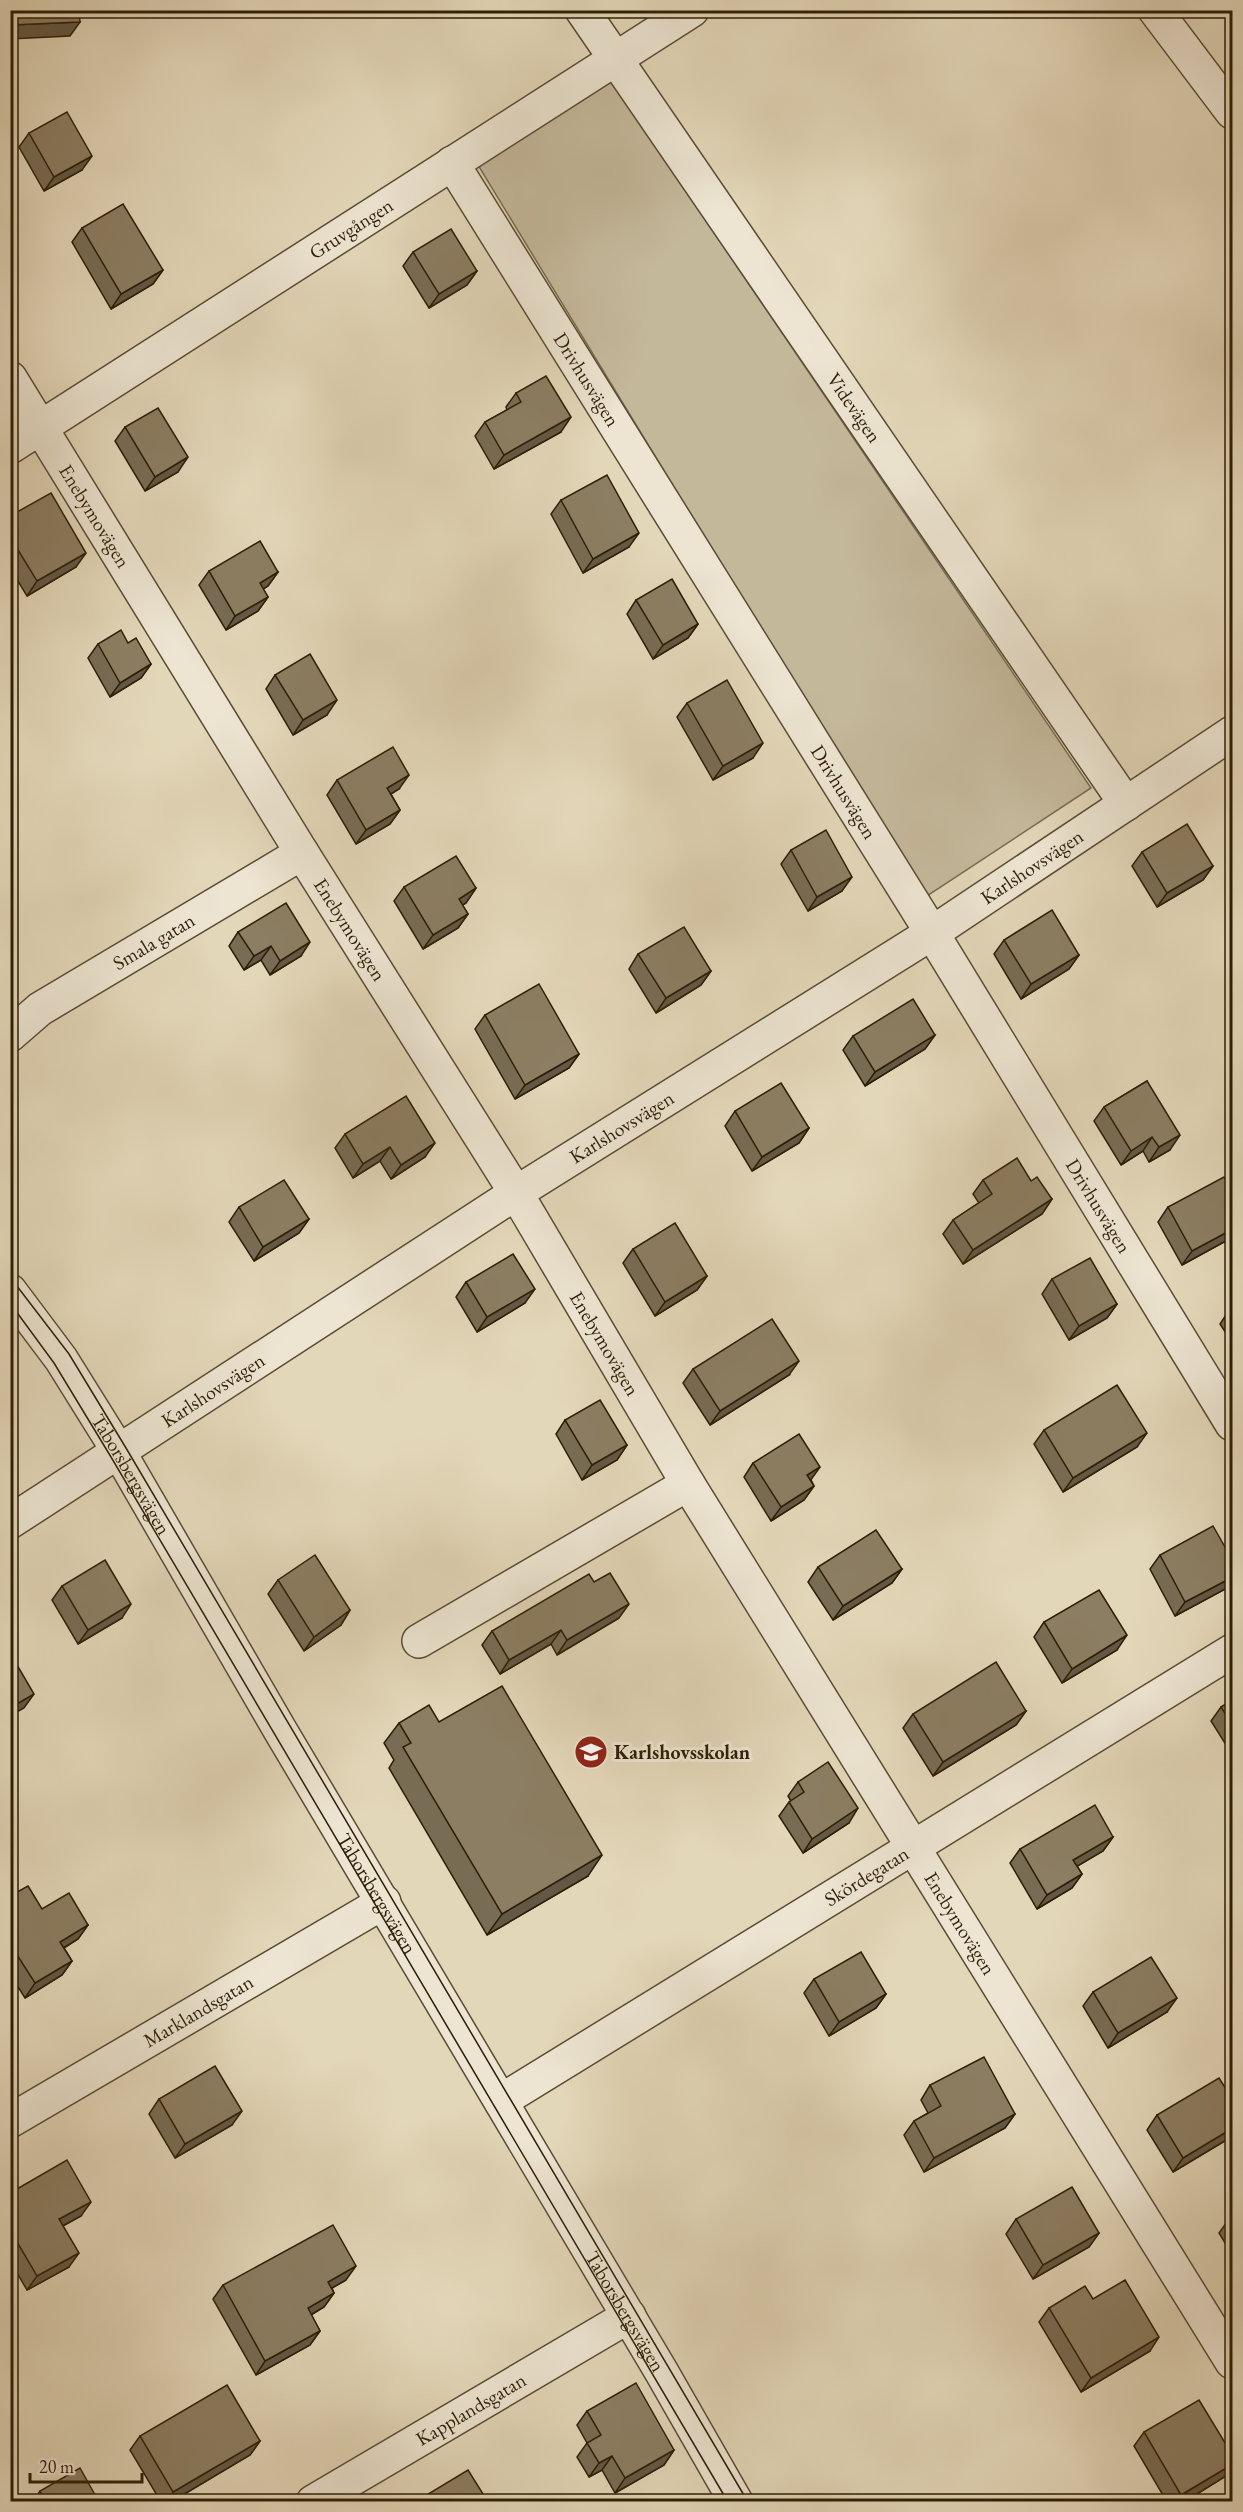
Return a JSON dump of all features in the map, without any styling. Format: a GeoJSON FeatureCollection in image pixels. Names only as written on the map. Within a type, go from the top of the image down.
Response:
{"type":"FeatureCollection","features":[{"type":"Feature","properties":{"kind":"street","name":"Videvägen"},"geometry":{"type":"LineString","coordinates":[[582,10],[1126,804]]}},
{"type":"Feature","properties":{"kind":"street","name":"Gruvgången"},"geometry":{"type":"LineString","coordinates":[[10,447],[452,163],[616,61],[692,10]]}},
{"type":"Feature","properties":{"kind":"street"},"geometry":{"type":"LineString","coordinates":[[1155,10],[1233,112]]}},
{"type":"Feature","properties":{"kind":"street","name":"Drivhusvägen"},"geometry":{"type":"LineString","coordinates":[[452,163],[932,933],[1233,1424]]}},
{"type":"Feature","properties":{"kind":"street","name":"Enebymovägen"},"geometry":{"type":"LineString","coordinates":[[10,378],[302,853],[516,1193],[688,1484],[1233,2362]]}},
{"type":"Feature","properties":{"kind":"street","name":"Karlshovsvägen"},"geometry":{"type":"LineString","coordinates":[[10,1522],[516,1193],[932,933],[1233,733]]}},
{"type":"Feature","properties":{"kind":"street","name":"Smala gatan"},"geometry":{"type":"LineString","coordinates":[[10,1035],[40,1009],[302,853]]}},
{"type":"Feature","properties":{"kind":"street","name":"Taborsbergsvägen"},"geometry":{"type":"LineString","coordinates":[[10,1291],[61,1359],[118,1452],[280,1730],[629,2316],[736,2502]]}},
{"type":"Feature","properties":{"kind":"street"},"geometry":{"type":"LineString","coordinates":[[419,1641],[688,1484]]}},
{"type":"Feature","properties":{"kind":"street","name":"Skördegatan"},"geometry":{"type":"LineString","coordinates":[[501,2101],[912,1846],[1233,1651]]}},
{"type":"Feature","properties":{"kind":"street","name":"Marklandsgatan"},"geometry":{"type":"LineString","coordinates":[[10,2121],[384,1902]]}},
{"type":"Feature","properties":{"kind":"street","name":"Kapplandsgatan"},"geometry":{"type":"LineString","coordinates":[[313,2502],[629,2316]]}},
{"type":"Feature","properties":{"kind":"shaded area"},"geometry":{"type":"Polygon","coordinates":[[[611,81],[1091,788],[924,898],[478,165],[611,81]]]}},
{"type":"Feature","properties":{"kind":"building"},"geometry":{"type":"Polygon","coordinates":[[[10,10],[79,10],[80,22],[10,25],[10,10]]]}},
{"type":"Feature","properties":{"kind":"building"},"geometry":{"type":"Polygon","coordinates":[[[67,112],[92,156],[54,177],[29,133],[67,112]]]}},
{"type":"Feature","properties":{"kind":"building"},"geometry":{"type":"Polygon","coordinates":[[[123,204],[163,270],[121,294],[82,228],[123,204]]]}},
{"type":"Feature","properties":{"kind":"building"},"geometry":{"type":"Polygon","coordinates":[[[451,229],[477,271],[439,294],[413,252],[451,229]]]}},
{"type":"Feature","properties":{"kind":"building"},"geometry":{"type":"Polygon","coordinates":[[[546,376],[571,417],[504,455],[485,422],[521,402],[516,393],[546,376]]]}},
{"type":"Feature","properties":{"kind":"building"},"geometry":{"type":"Polygon","coordinates":[[[158,408],[188,457],[155,477],[125,427],[158,408]]]}},
{"type":"Feature","properties":{"kind":"building"},"geometry":{"type":"Polygon","coordinates":[[[607,475],[639,533],[593,559],[561,500],[607,475]]]}},
{"type":"Feature","properties":{"kind":"building"},"geometry":{"type":"Polygon","coordinates":[[[51,493],[86,553],[37,581],[10,537],[10,516],[51,493]]]}},
{"type":"Feature","properties":{"kind":"building"},"geometry":{"type":"Polygon","coordinates":[[[260,541],[278,572],[260,583],[268,597],[235,616],[209,571],[260,541]]]}},
{"type":"Feature","properties":{"kind":"building"},"geometry":{"type":"Polygon","coordinates":[[[672,579],[698,624],[663,645],[636,600],[672,579]]]}},
{"type":"Feature","properties":{"kind":"building"},"geometry":{"type":"Polygon","coordinates":[[[121,630],[128,643],[136,638],[151,664],[120,683],[98,644],[121,630]]]}},
{"type":"Feature","properties":{"kind":"building"},"geometry":{"type":"Polygon","coordinates":[[[310,654],[337,700],[303,720],[275,675],[310,654]]]}},
{"type":"Feature","properties":{"kind":"building"},"geometry":{"type":"Polygon","coordinates":[[[727,680],[763,743],[723,766],[687,703],[727,680]]]}},
{"type":"Feature","properties":{"kind":"building"},"geometry":{"type":"Polygon","coordinates":[[[393,747],[409,775],[387,788],[400,810],[366,830],[337,780],[393,747]]]}},
{"type":"Feature","properties":{"kind":"building"},"geometry":{"type":"Polygon","coordinates":[[[1187,824],[1213,866],[1167,893],[1142,852],[1187,824]]]}},
{"type":"Feature","properties":{"kind":"building"},"geometry":{"type":"Polygon","coordinates":[[[826,830],[852,877],[817,897],[791,850],[826,830]]]}},
{"type":"Feature","properties":{"kind":"building"},"geometry":{"type":"Polygon","coordinates":[[[456,856],[476,888],[459,899],[468,914],[433,935],[404,887],[456,856]]]}},
{"type":"Feature","properties":{"kind":"building"},"geometry":{"type":"Polygon","coordinates":[[[286,903],[310,942],[280,961],[271,946],[254,956],[238,932],[286,903]]]}},
{"type":"Feature","properties":{"kind":"building"},"geometry":{"type":"Polygon","coordinates":[[[1052,910],[1079,955],[1031,984],[1004,940],[1052,910]]]}},
{"type":"Feature","properties":{"kind":"building"},"geometry":{"type":"Polygon","coordinates":[[[684,927],[711,971],[666,998],[638,954],[684,927]]]}},
{"type":"Feature","properties":{"kind":"building"},"geometry":{"type":"Polygon","coordinates":[[[539,984],[579,1054],[525,1085],[485,1015],[539,984]]]}},
{"type":"Feature","properties":{"kind":"building"},"geometry":{"type":"Polygon","coordinates":[[[913,999],[935,1035],[875,1072],[853,1036],[913,999]]]}},
{"type":"Feature","properties":{"kind":"building"},"geometry":{"type":"Polygon","coordinates":[[[1147,1081],[1180,1135],[1159,1147],[1152,1137],[1131,1151],[1104,1107],[1147,1081]]]}},
{"type":"Feature","properties":{"kind":"building"},"geometry":{"type":"Polygon","coordinates":[[[781,1083],[809,1128],[762,1157],[735,1111],[781,1083]]]}},
{"type":"Feature","properties":{"kind":"building"},"geometry":{"type":"Polygon","coordinates":[[[406,1096],[435,1143],[401,1165],[390,1147],[363,1164],[345,1134],[406,1096]]]}},
{"type":"Feature","properties":{"kind":"building"},"geometry":{"type":"Polygon","coordinates":[[[1017,1158],[1031,1181],[1037,1177],[1052,1199],[973,1250],[953,1220],[992,1194],[983,1180],[1017,1158]]]}},
{"type":"Feature","properties":{"kind":"building"},"geometry":{"type":"Polygon","coordinates":[[[1224,1177],[1233,1191],[1233,1229],[1192,1251],[1168,1207],[1224,1177]]]}},
{"type":"Feature","properties":{"kind":"building"},"geometry":{"type":"Polygon","coordinates":[[[284,1180],[309,1219],[263,1247],[239,1207],[284,1180]]]}},
{"type":"Feature","properties":{"kind":"building"},"geometry":{"type":"Polygon","coordinates":[[[675,1223],[707,1276],[665,1302],[633,1249],[675,1223]]]}},
{"type":"Feature","properties":{"kind":"building"},"geometry":{"type":"Polygon","coordinates":[[[513,1254],[535,1289],[487,1317],[466,1282],[513,1254]]]}},
{"type":"Feature","properties":{"kind":"building"},"geometry":{"type":"Polygon","coordinates":[[[1090,1258],[1117,1304],[1079,1326],[1052,1279],[1090,1258]]]}},
{"type":"Feature","properties":{"kind":"building"},"geometry":{"type":"Polygon","coordinates":[[[772,1319],[799,1361],[720,1411],[693,1369],[772,1319]]]}},
{"type":"Feature","properties":{"kind":"building"},"geometry":{"type":"Polygon","coordinates":[[[1117,1385],[1147,1433],[1073,1478],[1044,1430],[1117,1385]]]}},
{"type":"Feature","properties":{"kind":"building"},"geometry":{"type":"Polygon","coordinates":[[[600,1400],[627,1445],[592,1465],[565,1420],[600,1400]]]}},
{"type":"Feature","properties":{"kind":"building"},"geometry":{"type":"Polygon","coordinates":[[[799,1434],[820,1467],[807,1475],[814,1486],[781,1507],[753,1463],[799,1434]]]}},
{"type":"Feature","properties":{"kind":"building"},"geometry":{"type":"Polygon","coordinates":[[[1213,1526],[1233,1561],[1233,1577],[1185,1602],[1160,1555],[1213,1526]]]}},
{"type":"Feature","properties":{"kind":"building"},"geometry":{"type":"Polygon","coordinates":[[[876,1530],[902,1569],[843,1606],[818,1567],[876,1530]]]}},
{"type":"Feature","properties":{"kind":"building"},"geometry":{"type":"Polygon","coordinates":[[[315,1555],[350,1610],[314,1637],[278,1580],[315,1555]]]}},
{"type":"Feature","properties":{"kind":"building"},"geometry":{"type":"Polygon","coordinates":[[[105,1560],[131,1604],[88,1630],[62,1586],[105,1560]]]}},
{"type":"Feature","properties":{"kind":"building"},"geometry":{"type":"Polygon","coordinates":[[[610,1573],[629,1604],[567,1640],[561,1630],[509,1660],[492,1631],[589,1574],[594,1582],[610,1573]]]}},
{"type":"Feature","properties":{"kind":"building"},"geometry":{"type":"Polygon","coordinates":[[[1099,1590],[1127,1635],[1072,1669],[1044,1622],[1099,1590]]]}},
{"type":"Feature","properties":{"kind":"building"},"geometry":{"type":"Polygon","coordinates":[[[10,1653],[34,1694],[10,1708],[10,1653]]]}},
{"type":"Feature","properties":{"kind":"building"},"geometry":{"type":"Polygon","coordinates":[[[996,1662],[1026,1711],[943,1762],[913,1714],[996,1662]]]}},
{"type":"Feature","properties":{"kind":"building"},"geometry":{"type":"Polygon","coordinates":[[[502,1686],[602,1855],[502,1914],[403,1747],[411,1743],[399,1723],[429,1705],[439,1722],[502,1686]]]}},
{"type":"Feature","properties":{"kind":"building"},"geometry":{"type":"Polygon","coordinates":[[[1233,1700],[1233,1726],[1221,1707],[1233,1700]]]}},
{"type":"Feature","properties":{"kind":"building"},"geometry":{"type":"Polygon","coordinates":[[[828,1762],[858,1808],[812,1839],[789,1802],[804,1792],[798,1782],[828,1762]]]}},
{"type":"Feature","properties":{"kind":"building"},"geometry":{"type":"Polygon","coordinates":[[[1095,1805],[1113,1837],[1073,1860],[1082,1874],[1047,1895],[1020,1849],[1095,1805]]]}},
{"type":"Feature","properties":{"kind":"building"},"geometry":{"type":"Polygon","coordinates":[[[28,1886],[42,1909],[69,1893],[88,1925],[60,1942],[72,1961],[35,1983],[10,1944],[10,1896],[28,1886]]]}},
{"type":"Feature","properties":{"kind":"building"},"geometry":{"type":"Polygon","coordinates":[[[861,1952],[886,1994],[839,2022],[814,1979],[861,1952]]]}},
{"type":"Feature","properties":{"kind":"building"},"geometry":{"type":"Polygon","coordinates":[[[1151,1957],[1177,1998],[1118,2033],[1093,1992],[1151,1957]]]}},
{"type":"Feature","properties":{"kind":"building"},"geometry":{"type":"Polygon","coordinates":[[[984,2057],[1015,2114],[934,2158],[914,2121],[941,2106],[930,2085],[984,2057]]]}},
{"type":"Feature","properties":{"kind":"building"},"geometry":{"type":"Polygon","coordinates":[[[215,2066],[242,2111],[185,2144],[159,2099],[215,2066]]]}},
{"type":"Feature","properties":{"kind":"building"},"geometry":{"type":"Polygon","coordinates":[[[1219,2078],[1233,2100],[1233,2128],[1183,2158],[1157,2115],[1219,2078]]]}},
{"type":"Feature","properties":{"kind":"building"},"geometry":{"type":"Polygon","coordinates":[[[67,2160],[91,2202],[59,2219],[79,2253],[37,2276],[10,2230],[10,2193],[67,2160]]]}},
{"type":"Feature","properties":{"kind":"building"},"geometry":{"type":"Polygon","coordinates":[[[1072,2187],[1099,2233],[1043,2265],[1016,2219],[1072,2187]]]}},
{"type":"Feature","properties":{"kind":"building"},"geometry":{"type":"Polygon","coordinates":[[[333,2225],[356,2266],[328,2282],[334,2293],[308,2308],[320,2331],[265,2361],[223,2285],[333,2225]]]}},
{"type":"Feature","properties":{"kind":"building"},"geometry":{"type":"Polygon","coordinates":[[[1125,2280],[1159,2337],[1091,2378],[1049,2308],[1085,2286],[1093,2299],[1125,2280]]]}},
{"type":"Feature","properties":{"kind":"building"},"geometry":{"type":"Polygon","coordinates":[[[636,2383],[674,2450],[625,2478],[612,2456],[599,2463],[587,2443],[601,2435],[587,2411],[636,2383]]]}},
{"type":"Feature","properties":{"kind":"building"},"geometry":{"type":"Polygon","coordinates":[[[227,2385],[260,2441],[173,2492],[140,2436],[227,2385]]]}},
{"type":"Feature","properties":{"kind":"building"},"geometry":{"type":"Polygon","coordinates":[[[1199,2400],[1233,2456],[1233,2464],[1181,2495],[1144,2432],[1199,2400]]]}},
{"type":"Feature","properties":{"kind":"building"},"geometry":{"type":"Polygon","coordinates":[[[80,2468],[99,2502],[46,2502],[40,2491],[80,2468]]]}},
{"type":"Feature","properties":{"kind":"building"},"geometry":{"type":"Polygon","coordinates":[[[468,2470],[488,2502],[415,2502],[468,2470]]]}},
{"type":"Feature","properties":{"kind":"tram line"},"geometry":{"type":"LineString","coordinates":[[10,1277],[69,1354],[126,1448],[748,2502]]}},
{"type":"Feature","properties":{"kind":"tram line"},"geometry":{"type":"LineString","coordinates":[[10,1303],[54,1363],[111,1457],[728,2502]]}},
{"type":"Feature","properties":{"kind":"place","name":"Karlshovsskolan"},"geometry":{"type":"Point","coordinates":[591,1752]}}]}
